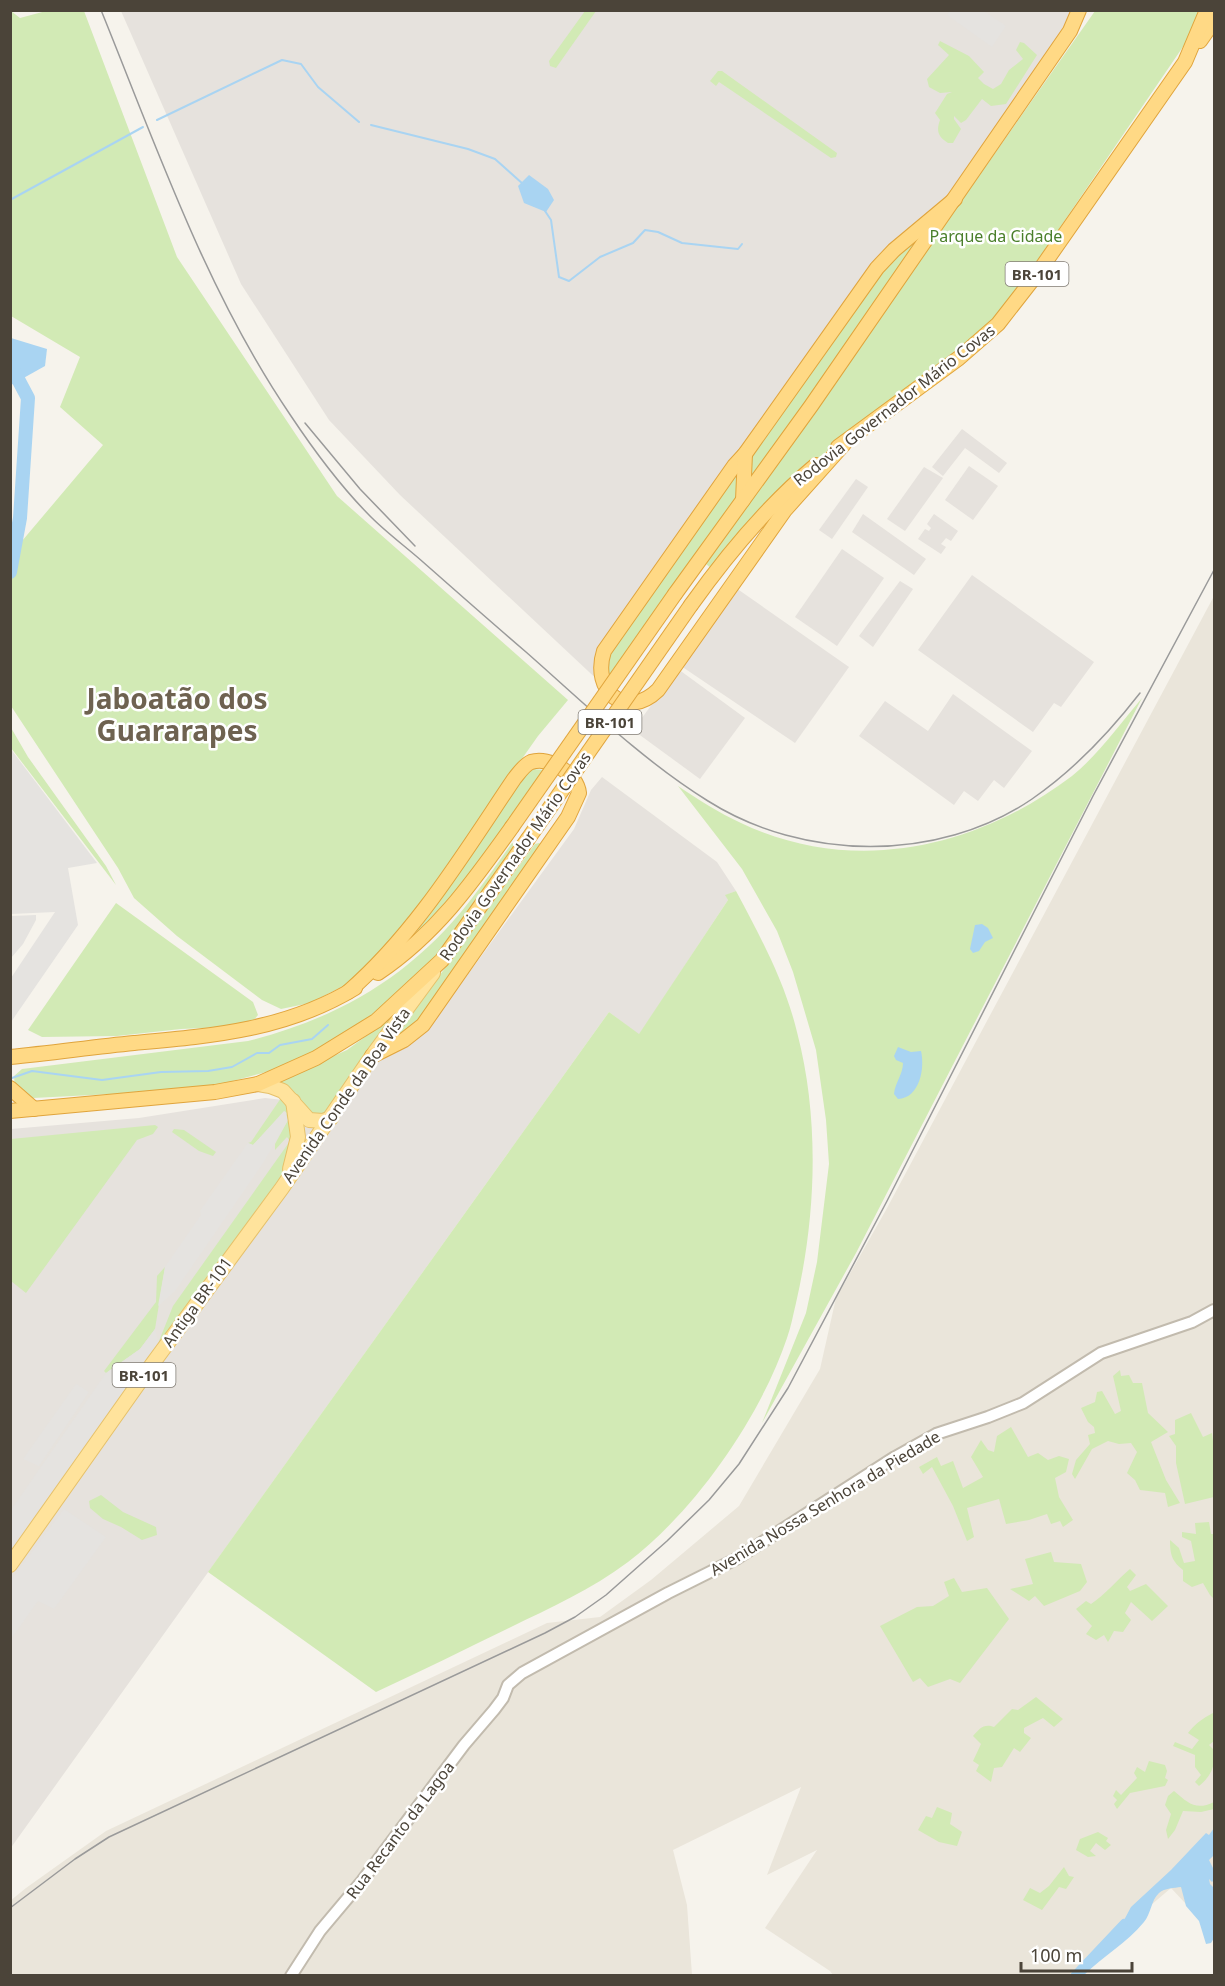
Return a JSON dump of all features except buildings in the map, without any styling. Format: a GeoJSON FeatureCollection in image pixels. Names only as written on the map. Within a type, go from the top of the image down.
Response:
{"type":"FeatureCollection","features":[{"type":"Feature","properties":{"kind":"highway","name":"Rodovia Governador Mário Covas"},"geometry":{"type":"LineString","coordinates":[[10,1057],[240,1031],[286,1019],[348,992],[399,959],[428,933],[452,908],[512,827],[743,500],[955,199],[1070,31],[1079,10]]}},
{"type":"Feature","properties":{"kind":"highway"},"geometry":{"type":"LineString","coordinates":[[1070,31],[1084,10]]}},
{"type":"Feature","properties":{"kind":"highway","name":"Rodovia Governador Mário Covas"},"geometry":{"type":"LineString","coordinates":[[10,1111],[193,1096],[258,1084],[316,1058],[357,1034],[390,1010],[442,960],[691,605],[753,524],[802,476],[959,358],[998,324],[1037,274],[1185,62],[1207,10]]}},
{"type":"Feature","properties":{"kind":"highway"},"geometry":{"type":"LineString","coordinates":[[1185,62],[1215,21]]}},
{"type":"Feature","properties":{"kind":"highway"},"geometry":{"type":"LineString","coordinates":[[843,444],[785,510],[658,690],[640,701],[628,703],[619,700],[602,682],[600,668],[604,651],[877,268],[894,250],[955,199]]}},
{"type":"Feature","properties":{"kind":"highway"},"geometry":{"type":"LineString","coordinates":[[743,500],[746,454]]}},
{"type":"Feature","properties":{"kind":"highway"},"geometry":{"type":"LineString","coordinates":[[348,992],[392,950],[430,901],[525,766],[537,761],[549,762],[573,777],[579,793],[568,817],[423,1025],[404,1040],[372,1056]]}},
{"type":"Feature","properties":{"kind":"highway"},"geometry":{"type":"LineString","coordinates":[[10,1064],[17,1057],[25,1055]]}},
{"type":"Feature","properties":{"kind":"highway"},"geometry":{"type":"LineString","coordinates":[[10,1088],[34,1109]]}},
{"type":"Feature","properties":{"kind":"main road","name":"Avenida Conde da Boa Vista"},"geometry":{"type":"LineString","coordinates":[[282,1188],[372,1056],[442,960]]}},
{"type":"Feature","properties":{"kind":"main road"},"geometry":{"type":"LineString","coordinates":[[258,1084],[279,1089],[309,1120],[323,1121],[331,1118]]}},
{"type":"Feature","properties":{"kind":"main road","name":"Avenida Conde da Boa Vista"},"geometry":{"type":"LineString","coordinates":[[282,1188],[298,1144],[298,1126],[293,1101]]}},
{"type":"Feature","properties":{"kind":"main road","name":"Antiga BR-101"},"geometry":{"type":"LineString","coordinates":[[10,1565],[153,1363],[282,1188]]}},
{"type":"Feature","properties":{"kind":"street","name":"Avenida Nossa Senhora da Piedade"},"geometry":{"type":"LineString","coordinates":[[508,1685],[526,1670],[736,1559],[895,1457],[929,1438],[1023,1403],[1101,1353],[1192,1322],[1215,1310]]}},
{"type":"Feature","properties":{"kind":"street","name":"Rua Recanto da Lagoa"},"geometry":{"type":"LineString","coordinates":[[291,1976],[320,1931],[362,1881],[459,1752],[503,1698],[508,1685]]}},
{"type":"Feature","properties":{"kind":"shaded area"},"geometry":{"type":"Polygon","coordinates":[[[121,11],[1076,11],[1011,117],[604,686],[400,495],[329,420],[241,284],[121,11]]]}},
{"type":"Feature","properties":{"kind":"shaded area"},"geometry":{"type":"Polygon","coordinates":[[[950,11],[984,11],[1006,26],[992,47],[947,15],[950,11]]]}},
{"type":"Feature","properties":{"kind":"shaded area"},"geometry":{"type":"Polygon","coordinates":[[[962,429],[1007,463],[999,473],[965,448],[943,476],[932,467],[962,429]]]}},
{"type":"Feature","properties":{"kind":"shaded area"},"geometry":{"type":"Polygon","coordinates":[[[969,466],[998,486],[973,520],[945,500],[969,466]]]}},
{"type":"Feature","properties":{"kind":"shaded area"},"geometry":{"type":"Polygon","coordinates":[[[924,467],[943,478],[905,531],[887,519],[924,467]]]}},
{"type":"Feature","properties":{"kind":"shaded area"},"geometry":{"type":"Polygon","coordinates":[[[856,479],[868,487],[832,539],[819,530],[856,479]]]}},
{"type":"Feature","properties":{"kind":"shaded area"},"geometry":{"type":"Polygon","coordinates":[[[863,514],[926,559],[914,575],[852,532],[863,514]]]}},
{"type":"Feature","properties":{"kind":"shaded area"},"geometry":{"type":"Polygon","coordinates":[[[934,514],[958,531],[951,541],[946,538],[941,544],[946,547],[941,554],[918,539],[925,529],[929,531],[931,528],[927,524],[934,514]]]}},
{"type":"Feature","properties":{"kind":"shaded area"},"geometry":{"type":"Polygon","coordinates":[[[842,549],[884,578],[837,646],[795,617],[842,549]]]}},
{"type":"Feature","properties":{"kind":"shaded area"},"geometry":{"type":"Polygon","coordinates":[[[972,575],[1094,662],[1061,707],[1054,703],[1033,732],[918,650],[972,575]]]}},
{"type":"Feature","properties":{"kind":"shaded area"},"geometry":{"type":"Polygon","coordinates":[[[900,581],[913,589],[873,647],[859,636],[900,581]]]}},
{"type":"Feature","properties":{"kind":"shaded area"},"geometry":{"type":"Polygon","coordinates":[[[736,588],[849,667],[795,743],[681,666],[736,588]]]}},
{"type":"Feature","properties":{"kind":"shaded area"},"geometry":{"type":"Polygon","coordinates":[[[1214,596],[1214,1934],[1171,1888],[1069,1975],[833,1975],[765,1928],[817,1850],[767,1875],[801,1787],[673,1850],[687,1905],[692,1975],[11,1975],[10,1901],[106,1831],[547,1623],[600,1617],[651,1580],[739,1506],[820,1369],[836,1298],[886,1210],[1214,596]]]}},
{"type":"Feature","properties":{"kind":"shaded area"},"geometry":{"type":"Polygon","coordinates":[[[678,669],[745,718],[700,779],[633,730],[678,669]]]}},
{"type":"Feature","properties":{"kind":"shaded area"},"geometry":{"type":"Polygon","coordinates":[[[953,694],[1032,751],[1004,788],[994,780],[978,801],[964,791],[954,805],[859,736],[885,701],[928,731],[953,694]]]}},
{"type":"Feature","properties":{"kind":"shaded area"},"geometry":{"type":"Polygon","coordinates":[[[10,748],[97,863],[68,868],[78,925],[11,1022],[11,978],[55,912],[11,914],[10,748]]]}},
{"type":"Feature","properties":{"kind":"shaded area"},"geometry":{"type":"Polygon","coordinates":[[[602,777],[717,862],[736,891],[726,895],[728,900],[639,1035],[609,1012],[10,1849],[11,1129],[139,1118],[265,1098],[293,1101],[431,1025],[574,829],[591,790],[602,777]]]}},
{"type":"Feature","properties":{"kind":"shaded area"},"geometry":{"type":"Polygon","coordinates":[[[36,915],[36,920],[23,944],[11,958],[11,916],[36,915]]]}},
{"type":"Feature","properties":{"kind":"shaded area"},"geometry":{"type":"Polygon","coordinates":[[[284,1111],[287,1113],[288,1120],[263,1163],[175,1291],[158,1306],[165,1267],[201,1215],[200,1211],[248,1143],[253,1145],[284,1111]]]}},
{"type":"Feature","properties":{"kind":"shaded area"},"geometry":{"type":"Polygon","coordinates":[[[155,1329],[159,1345],[11,1558],[11,1510],[106,1373],[140,1349],[155,1329]]]}},
{"type":"Feature","properties":{"kind":"shaded area"},"geometry":{"type":"Polygon","coordinates":[[[76,1384],[89,1392],[39,1466],[23,1459],[76,1384]]]}},
{"type":"Feature","properties":{"kind":"shaded area"},"geometry":{"type":"Polygon","coordinates":[[[64,1509],[106,1537],[54,1609],[38,1601],[11,1639],[11,1580],[64,1509]]]}},
{"type":"Feature","properties":{"kind":"green space"},"geometry":{"type":"Polygon","coordinates":[[[11,11],[20,18],[46,11],[84,11],[177,257],[337,496],[568,700],[538,736],[385,953],[347,984],[310,1003],[281,1009],[262,1000],[177,936],[134,898],[118,868],[11,706],[11,554],[103,445],[60,407],[80,357],[11,316],[11,11]]]}},
{"type":"Feature","properties":{"kind":"green space"},"geometry":{"type":"Polygon","coordinates":[[[585,11],[596,11],[556,68],[550,66],[549,61],[585,11]]]}},
{"type":"Feature","properties":{"kind":"green space","name":"Parque da Cidade"},"geometry":{"type":"Polygon","coordinates":[[[1095,11],[1213,11],[1191,35],[1033,267],[986,327],[796,475],[712,569],[706,564],[1095,11]]]}},
{"type":"Feature","properties":{"kind":"green space"},"geometry":{"type":"Polygon","coordinates":[[[940,41],[969,56],[984,72],[978,78],[993,89],[1001,84],[1009,70],[1023,59],[1016,50],[1020,42],[1037,55],[1006,104],[991,106],[982,99],[966,120],[961,123],[954,116],[961,129],[953,143],[948,143],[940,136],[938,127],[940,120],[935,113],[947,94],[952,92],[940,93],[929,87],[927,79],[949,55],[938,45],[940,41]]]}},
{"type":"Feature","properties":{"kind":"green space"},"geometry":{"type":"Polygon","coordinates":[[[718,71],[722,71],[837,153],[836,157],[831,158],[719,82],[716,86],[710,81],[718,71]]]}},
{"type":"Feature","properties":{"kind":"green space"},"geometry":{"type":"Polygon","coordinates":[[[955,199],[607,683],[604,660],[877,268],[955,199]]]}},
{"type":"Feature","properties":{"kind":"green space"},"geometry":{"type":"Polygon","coordinates":[[[1142,698],[856,1253],[762,1423],[806,1313],[817,1262],[829,1164],[826,1120],[816,1050],[793,972],[777,931],[742,869],[678,786],[733,819],[783,839],[826,848],[870,851],[912,847],[955,837],[996,822],[1035,801],[1082,768],[1142,698]]]}},
{"type":"Feature","properties":{"kind":"green space"},"geometry":{"type":"Polygon","coordinates":[[[10,726],[28,757],[106,866],[116,885],[11,748],[10,726]]]}},
{"type":"Feature","properties":{"kind":"green space"},"geometry":{"type":"Polygon","coordinates":[[[533,769],[545,770],[466,880],[416,937],[403,946],[526,772],[533,769]]]}},
{"type":"Feature","properties":{"kind":"green space"},"geometry":{"type":"Polygon","coordinates":[[[512,843],[518,846],[431,966],[367,1023],[285,1067],[218,1085],[152,1092],[29,1098],[15,1089],[14,1076],[22,1069],[248,1041],[313,1020],[343,1006],[371,991],[423,952],[469,902],[512,843]]]}},
{"type":"Feature","properties":{"kind":"green space"},"geometry":{"type":"Polygon","coordinates":[[[535,844],[542,845],[418,1023],[392,1041],[535,844]]]}},
{"type":"Feature","properties":{"kind":"green space"},"geometry":{"type":"Polygon","coordinates":[[[736,891],[763,942],[792,1013],[804,1065],[812,1133],[811,1202],[803,1270],[791,1325],[775,1369],[742,1431],[701,1490],[653,1541],[628,1562],[571,1598],[376,1692],[208,1572],[609,1012],[639,1034],[728,900],[725,895],[736,891]]]}},
{"type":"Feature","properties":{"kind":"green space"},"geometry":{"type":"Polygon","coordinates":[[[116,903],[253,1002],[258,1015],[253,1021],[225,1027],[117,1036],[42,1037],[28,1030],[116,903]]]}},
{"type":"Feature","properties":{"kind":"green space"},"geometry":{"type":"Polygon","coordinates":[[[399,1012],[325,1113],[309,1114],[294,1093],[279,1083],[278,1081],[347,1050],[399,1012]]]}},
{"type":"Feature","properties":{"kind":"green space"},"geometry":{"type":"Polygon","coordinates":[[[281,1098],[284,1098],[295,1130],[287,1168],[161,1343],[159,1341],[173,1306],[290,1141],[287,1137],[275,1150],[275,1144],[288,1120],[285,1111],[253,1145],[248,1143],[251,1142],[281,1098]]]}},
{"type":"Feature","properties":{"kind":"green space"},"geometry":{"type":"Polygon","coordinates":[[[155,1125],[158,1127],[153,1134],[137,1140],[26,1293],[11,1281],[11,1139],[155,1125]]]}},
{"type":"Feature","properties":{"kind":"green space"},"geometry":{"type":"Polygon","coordinates":[[[174,1129],[184,1130],[216,1152],[213,1156],[199,1151],[172,1132],[174,1129]]]}},
{"type":"Feature","properties":{"kind":"green space"},"geometry":{"type":"Polygon","coordinates":[[[165,1267],[155,1329],[140,1349],[106,1373],[104,1371],[156,1302],[157,1276],[165,1267]]]}},
{"type":"Feature","properties":{"kind":"green space"},"geometry":{"type":"Polygon","coordinates":[[[1120,1370],[1121,1376],[1129,1375],[1133,1383],[1142,1383],[1148,1413],[1168,1432],[1151,1442],[1166,1480],[1180,1503],[1168,1507],[1165,1493],[1140,1490],[1135,1480],[1127,1473],[1137,1452],[1131,1443],[1119,1444],[1108,1441],[1092,1449],[1075,1479],[1072,1474],[1076,1460],[1090,1444],[1088,1435],[1095,1433],[1094,1427],[1088,1422],[1081,1408],[1095,1402],[1097,1392],[1102,1391],[1115,1414],[1121,1411],[1113,1376],[1120,1370]]]}},
{"type":"Feature","properties":{"kind":"green space"},"geometry":{"type":"Polygon","coordinates":[[[1191,1413],[1203,1437],[1212,1433],[1214,1497],[1185,1504],[1176,1463],[1176,1446],[1169,1436],[1175,1434],[1175,1420],[1191,1413]]]}},
{"type":"Feature","properties":{"kind":"green space"},"geometry":{"type":"Polygon","coordinates":[[[1011,1427],[1028,1457],[1038,1453],[1048,1460],[1059,1456],[1069,1459],[1066,1472],[1055,1478],[1059,1497],[1073,1520],[1063,1527],[1060,1521],[1051,1524],[1047,1514],[1006,1524],[999,1499],[967,1508],[974,1537],[967,1541],[953,1506],[932,1467],[923,1474],[919,1467],[937,1457],[941,1466],[953,1461],[963,1488],[983,1477],[971,1457],[981,1440],[988,1450],[994,1452],[997,1436],[1011,1427]]]}},
{"type":"Feature","properties":{"kind":"green space"},"geometry":{"type":"Polygon","coordinates":[[[101,1495],[123,1512],[156,1527],[157,1535],[142,1540],[103,1519],[90,1508],[89,1501],[101,1495]]]}},
{"type":"Feature","properties":{"kind":"green space"},"geometry":{"type":"Polygon","coordinates":[[[1209,1522],[1211,1534],[1214,1534],[1214,1599],[1203,1583],[1192,1587],[1183,1581],[1183,1570],[1174,1561],[1170,1545],[1170,1540],[1179,1548],[1184,1563],[1195,1561],[1191,1541],[1182,1537],[1182,1532],[1196,1534],[1195,1523],[1209,1522]]]}},
{"type":"Feature","properties":{"kind":"green space"},"geometry":{"type":"Polygon","coordinates":[[[1051,1552],[1054,1562],[1081,1564],[1087,1582],[1080,1591],[1044,1606],[1035,1596],[1029,1601],[1010,1589],[1033,1584],[1025,1559],[1051,1552]]]}},
{"type":"Feature","properties":{"kind":"green space"},"geometry":{"type":"Polygon","coordinates":[[[1130,1569],[1136,1575],[1127,1587],[1130,1591],[1146,1584],[1168,1606],[1152,1621],[1131,1602],[1125,1613],[1131,1620],[1123,1632],[1114,1631],[1108,1642],[1104,1635],[1096,1640],[1086,1634],[1092,1626],[1076,1609],[1086,1601],[1091,1604],[1130,1569]]]}},
{"type":"Feature","properties":{"kind":"green space"},"geometry":{"type":"Polygon","coordinates":[[[954,1578],[962,1592],[987,1588],[1009,1619],[960,1683],[950,1679],[928,1687],[920,1678],[913,1682],[880,1626],[917,1607],[933,1606],[949,1596],[944,1582],[954,1578]]]}},
{"type":"Feature","properties":{"kind":"green space"},"geometry":{"type":"Polygon","coordinates":[[[1036,1697],[1063,1719],[1054,1727],[1043,1718],[1024,1728],[1024,1733],[1031,1738],[1020,1752],[1014,1748],[1002,1767],[994,1768],[991,1782],[976,1771],[979,1765],[973,1761],[981,1744],[973,1736],[985,1726],[994,1727],[1012,1709],[1018,1710],[1036,1697]]]}},
{"type":"Feature","properties":{"kind":"green space"},"geometry":{"type":"Polygon","coordinates":[[[1213,1713],[1214,1741],[1209,1745],[1214,1750],[1214,1761],[1210,1774],[1199,1786],[1195,1782],[1201,1775],[1195,1767],[1195,1755],[1173,1746],[1175,1742],[1192,1749],[1199,1740],[1188,1733],[1199,1721],[1213,1713]]]}},
{"type":"Feature","properties":{"kind":"green space"},"geometry":{"type":"Polygon","coordinates":[[[1149,1761],[1165,1765],[1167,1771],[1165,1778],[1168,1780],[1165,1786],[1130,1793],[1117,1809],[1114,1804],[1117,1800],[1113,1796],[1116,1790],[1121,1795],[1137,1778],[1134,1773],[1137,1767],[1145,1772],[1149,1761]]]}},
{"type":"Feature","properties":{"kind":"green space"},"geometry":{"type":"Polygon","coordinates":[[[1174,1791],[1197,1806],[1214,1802],[1214,1809],[1201,1812],[1183,1811],[1175,1830],[1168,1839],[1166,1830],[1171,1814],[1165,1805],[1168,1796],[1174,1791]]]}},
{"type":"Feature","properties":{"kind":"green space"},"geometry":{"type":"Polygon","coordinates":[[[937,1807],[952,1813],[950,1824],[962,1832],[957,1846],[939,1842],[918,1830],[926,1816],[932,1818],[937,1807]]]}},
{"type":"Feature","properties":{"kind":"green space"},"geometry":{"type":"Polygon","coordinates":[[[1098,1832],[1108,1838],[1106,1841],[1111,1845],[1105,1850],[1096,1843],[1090,1851],[1096,1856],[1088,1857],[1076,1850],[1080,1839],[1098,1832]]]}},
{"type":"Feature","properties":{"kind":"green space"},"geometry":{"type":"Polygon","coordinates":[[[1064,1867],[1069,1876],[1074,1877],[1066,1889],[1059,1887],[1042,1910],[1023,1900],[1030,1888],[1040,1893],[1049,1886],[1064,1867]]]}},
{"type":"Feature","properties":{"kind":"water"},"geometry":{"type":"Polygon","coordinates":[[[529,175],[548,189],[554,200],[546,212],[524,203],[518,186],[529,175]]]}},
{"type":"Feature","properties":{"kind":"water"},"geometry":{"type":"Polygon","coordinates":[[[11,338],[47,349],[45,366],[11,385],[11,338]]]}},
{"type":"Feature","properties":{"kind":"water"},"geometry":{"type":"Polygon","coordinates":[[[982,924],[988,928],[993,938],[985,942],[979,951],[973,953],[970,949],[975,925],[982,924]]]}},
{"type":"Feature","properties":{"kind":"water"},"geometry":{"type":"Polygon","coordinates":[[[898,1047],[911,1052],[921,1051],[922,1066],[916,1088],[905,1097],[898,1099],[894,1094],[903,1063],[896,1060],[894,1056],[898,1047]]]}},
{"type":"Feature","properties":{"kind":"water"},"geometry":{"type":"Polygon","coordinates":[[[1214,1828],[1214,1855],[1209,1860],[1214,1870],[1214,1880],[1212,1882],[1209,1879],[1214,1888],[1214,1938],[1211,1943],[1206,1944],[1199,1921],[1186,1906],[1181,1887],[1170,1888],[1161,1891],[1156,1896],[1146,1919],[1137,1930],[1084,1975],[1072,1975],[1115,1937],[1131,1907],[1206,1833],[1209,1835],[1214,1828]]]}},
{"type":"Feature","properties":{"kind":"waterway"},"geometry":{"type":"LineString","coordinates":[[157,120],[282,60],[301,64],[318,87],[359,122]]}},
{"type":"Feature","properties":{"kind":"waterway"},"geometry":{"type":"LineString","coordinates":[[371,125],[468,149],[495,159],[523,184]]}},
{"type":"Feature","properties":{"kind":"waterway"},"geometry":{"type":"LineString","coordinates":[[10,200],[143,127]]}},
{"type":"Feature","properties":{"kind":"waterway"},"geometry":{"type":"LineString","coordinates":[[545,211],[551,220],[559,277],[569,281],[600,257],[633,243],[645,230],[658,232],[682,243],[738,249],[742,244]]}},
{"type":"Feature","properties":{"kind":"waterway"},"geometry":{"type":"LineString","coordinates":[[10,364],[28,398],[20,518],[10,572]]}},
{"type":"Feature","properties":{"kind":"waterway"},"geometry":{"type":"LineString","coordinates":[[12,1078],[32,1071],[102,1080],[161,1072],[208,1071],[232,1067],[257,1053],[269,1053],[280,1045],[312,1039],[328,1025]]}},
{"type":"Feature","properties":{"kind":"waterway"},"geometry":{"type":"LineString","coordinates":[[1074,1976],[1124,1923]]}},
{"type":"Feature","properties":{"kind":"tram line"},"geometry":{"type":"LineString","coordinates":[[101,10],[164,167],[209,270],[261,369],[329,469],[349,494],[383,529],[614,730],[660,768],[708,801],[745,821],[785,835],[827,844],[870,846],[913,844],[955,835],[995,820],[1047,788],[1090,750],[1140,693]]}},
{"type":"Feature","properties":{"kind":"tram line"},"geometry":{"type":"LineString","coordinates":[[305,423],[360,489],[415,546]]}},
{"type":"Feature","properties":{"kind":"tram line"},"geometry":{"type":"LineString","coordinates":[[10,1908],[75,1859],[109,1837],[575,1617],[606,1595],[709,1500],[739,1464],[788,1388],[887,1201],[1093,796],[1214,570]]}},
{"type":"Feature","properties":{"kind":"district","name":"Jaboatão dos Guararapes"},"geometry":{"type":"Point","coordinates":[177,714]}}]}
